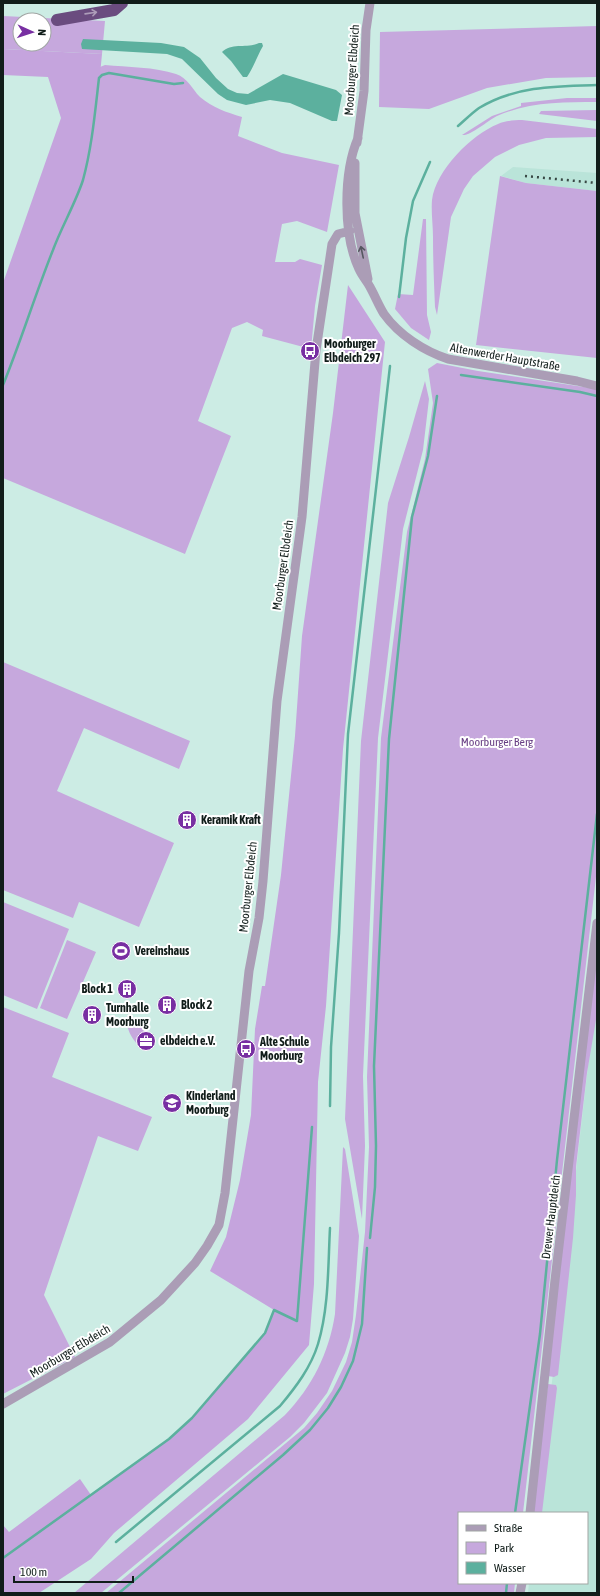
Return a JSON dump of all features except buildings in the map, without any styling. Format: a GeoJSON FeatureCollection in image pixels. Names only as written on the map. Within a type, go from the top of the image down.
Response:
{"type":"FeatureCollection","features":[{"type":"Feature","properties":{"kind":"highway"},"geometry":{"type":"LineString","coordinates":[[57,20],[71,16],[114,10],[122,3]]}},
{"type":"Feature","properties":{"kind":"street","name":"Moorburger Elbdeich"},"geometry":{"type":"LineString","coordinates":[[3,1404],[110,1342],[161,1300],[195,1263],[208,1246],[219,1225],[225,1193],[249,971],[259,918],[277,701],[301,524],[316,350],[332,244],[337,235],[350,231],[356,218],[354,182],[364,91],[366,30],[370,3]]}},
{"type":"Feature","properties":{"kind":"street","name":"Moorburger Elbdeich"},"geometry":{"type":"LineString","coordinates":[[350,231],[348,176],[351,158],[358,138]]}},
{"type":"Feature","properties":{"kind":"street","name":"Altenwerder Hauptstraße"},"geometry":{"type":"LineString","coordinates":[[356,218],[369,286]]}},
{"type":"Feature","properties":{"kind":"street","name":"Altenwerder Hauptstraße"},"geometry":{"type":"LineString","coordinates":[[350,231],[356,263],[380,307],[389,320],[410,339],[430,352],[456,362],[577,381],[597,386]]}},
{"type":"Feature","properties":{"kind":"street","name":"Drewer Hauptdeich"},"geometry":{"type":"LineString","coordinates":[[530,1512],[555,1280],[597,924]]}},
{"type":"Feature","properties":{"kind":"shaded area"},"geometry":{"type":"Polygon","coordinates":[[[3,49],[12,49],[12,52],[52,51],[102,54],[93,134],[79,189],[73,207],[46,268],[3,385],[3,283],[61,118],[48,77],[3,75],[3,49]]]}},
{"type":"Feature","properties":{"kind":"shaded area"},"geometry":{"type":"Polygon","coordinates":[[[513,167],[597,173],[597,191],[526,183],[501,176],[513,167]]]}},
{"type":"Feature","properties":{"kind":"shaded area"},"geometry":{"type":"Polygon","coordinates":[[[348,285],[385,342],[343,749],[326,1006],[318,1082],[314,1284],[309,1345],[248,1419],[114,1533],[91,1559],[39,1593],[3,1593],[3,1525],[9,1532],[80,1479],[91,1495],[169,1439],[192,1418],[265,1333],[274,1310],[210,1271],[226,1237],[240,1180],[251,1115],[255,1029],[262,986],[265,986],[281,875],[295,736],[302,636],[333,413],[348,285]]]}},
{"type":"Feature","properties":{"kind":"shaded area"},"geometry":{"type":"Polygon","coordinates":[[[597,987],[597,1593],[528,1593],[529,1584],[588,1584],[588,1512],[537,1512],[597,987]]]}},
{"type":"Feature","properties":{"kind":"green space"},"geometry":{"type":"Polygon","coordinates":[[[3,16],[12,16],[12,49],[3,49],[3,16]]]}},
{"type":"Feature","properties":{"kind":"green space"},"geometry":{"type":"Polygon","coordinates":[[[52,18],[105,21],[102,54],[52,51],[52,18]]]}},
{"type":"Feature","properties":{"kind":"green space"},"geometry":{"type":"Polygon","coordinates":[[[597,26],[597,77],[546,78],[487,88],[429,109],[379,107],[380,32],[597,26]]]}},
{"type":"Feature","properties":{"kind":"green space"},"geometry":{"type":"Polygon","coordinates":[[[105,65],[150,69],[176,74],[184,78],[200,97],[210,104],[242,117],[238,136],[282,153],[339,165],[327,232],[297,221],[282,224],[275,262],[295,262],[300,259],[322,265],[315,306],[311,349],[262,336],[263,330],[247,322],[232,328],[198,421],[231,436],[185,554],[3,478],[3,313],[95,69],[105,65]]]}},
{"type":"Feature","properties":{"kind":"green space"},"geometry":{"type":"Polygon","coordinates":[[[567,98],[597,98],[597,102],[533,105],[509,111],[497,116],[474,131],[466,135],[462,135],[492,116],[521,106],[521,103],[567,98]]]}},
{"type":"Feature","properties":{"kind":"green space"},"geometry":{"type":"Polygon","coordinates":[[[597,110],[597,121],[539,114],[541,111],[597,110]]]}},
{"type":"Feature","properties":{"kind":"green space"},"geometry":{"type":"Polygon","coordinates":[[[522,120],[597,129],[597,137],[546,138],[519,145],[495,157],[473,176],[464,189],[451,217],[437,315],[435,307],[433,263],[432,200],[440,177],[456,155],[477,136],[501,123],[522,120]]]}},
{"type":"Feature","properties":{"kind":"green space"},"geometry":{"type":"Polygon","coordinates":[[[500,176],[526,183],[597,191],[597,358],[476,345],[500,176]]]}},
{"type":"Feature","properties":{"kind":"green space"},"geometry":{"type":"Polygon","coordinates":[[[423,219],[426,219],[427,315],[431,332],[429,340],[411,328],[395,309],[398,294],[413,295],[423,219]]]}},
{"type":"Feature","properties":{"kind":"green space","name":"Moorburger Berg"},"geometry":{"type":"Polygon","coordinates":[[[437,363],[478,371],[597,389],[597,868],[523,1512],[458,1512],[458,1584],[515,1584],[514,1593],[106,1593],[304,1428],[317,1413],[332,1391],[346,1362],[352,1342],[365,1232],[369,1147],[367,1077],[381,738],[407,532],[425,459],[433,403],[428,369],[437,363]]]}},
{"type":"Feature","properties":{"kind":"green space"},"geometry":{"type":"Polygon","coordinates":[[[425,381],[429,399],[423,450],[403,529],[378,738],[363,1076],[365,1146],[362,1219],[345,1119],[361,741],[388,503],[425,381]]]}},
{"type":"Feature","properties":{"kind":"green space"},"geometry":{"type":"Polygon","coordinates":[[[3,662],[190,741],[179,769],[84,728],[57,791],[174,843],[139,927],[79,902],[73,918],[3,890],[3,662]]]}},
{"type":"Feature","properties":{"kind":"green space"},"geometry":{"type":"Polygon","coordinates":[[[3,902],[69,929],[37,1009],[3,995],[3,902]]]}},
{"type":"Feature","properties":{"kind":"green space"},"geometry":{"type":"Polygon","coordinates":[[[597,939],[597,1014],[587,1073],[576,1167],[573,1238],[558,1375],[554,1377],[548,1376],[597,939]]]}},
{"type":"Feature","properties":{"kind":"green space"},"geometry":{"type":"Polygon","coordinates":[[[67,940],[96,952],[67,1019],[40,1008],[67,940]]]}},
{"type":"Feature","properties":{"kind":"green space"},"geometry":{"type":"Polygon","coordinates":[[[3,1007],[69,1033],[52,1077],[152,1117],[138,1151],[98,1136],[44,1295],[75,1357],[3,1394],[3,1007]]]}},
{"type":"Feature","properties":{"kind":"green space"},"geometry":{"type":"Polygon","coordinates":[[[127,1016],[147,1024],[138,1045],[129,1032],[127,1016]]]}},
{"type":"Feature","properties":{"kind":"green space"},"geometry":{"type":"Polygon","coordinates":[[[343,1147],[345,1149],[359,1236],[353,1319],[350,1337],[345,1353],[327,1393],[304,1423],[290,1437],[101,1593],[74,1593],[285,1415],[295,1404],[311,1381],[324,1356],[335,1314],[343,1147]]]}},
{"type":"Feature","properties":{"kind":"green space"},"geometry":{"type":"Polygon","coordinates":[[[548,1384],[556,1385],[557,1388],[542,1512],[532,1512],[548,1384]]]}},
{"type":"Feature","properties":{"kind":"water"},"geometry":{"type":"Polygon","coordinates":[[[83,39],[161,43],[184,47],[200,58],[216,78],[228,89],[237,93],[248,94],[283,74],[336,90],[342,95],[337,121],[332,121],[290,103],[270,100],[246,105],[227,100],[218,94],[182,59],[167,54],[82,49],[81,44],[83,39]]]}},
{"type":"Feature","properties":{"kind":"water"},"geometry":{"type":"Polygon","coordinates":[[[262,43],[263,46],[247,77],[243,77],[222,52],[230,47],[250,46],[262,43]]]}},
{"type":"Feature","properties":{"kind":"waterway"},"geometry":{"type":"LineString","coordinates":[[3,385],[53,250],[83,180],[95,117],[99,78],[102,75],[109,73],[174,84],[183,83]]}},
{"type":"Feature","properties":{"kind":"waterway"},"geometry":{"type":"LineString","coordinates":[[458,126],[479,108],[507,95],[521,91],[551,87],[597,85]]}},
{"type":"Feature","properties":{"kind":"waterway"},"geometry":{"type":"LineString","coordinates":[[399,297],[406,238],[413,201],[430,162]]}},
{"type":"Feature","properties":{"kind":"waterway"},"geometry":{"type":"LineString","coordinates":[[330,1106],[331,1047],[339,933],[348,734],[390,366]]}},
{"type":"Feature","properties":{"kind":"waterway"},"geometry":{"type":"LineString","coordinates":[[461,375],[580,392],[597,396]]}},
{"type":"Feature","properties":{"kind":"waterway"},"geometry":{"type":"LineString","coordinates":[[370,1238],[375,1187],[376,1146],[374,1066],[389,739],[412,517],[428,456],[437,396]]}},
{"type":"Feature","properties":{"kind":"waterway"},"geometry":{"type":"LineString","coordinates":[[515,1512],[540,1334],[557,1160],[597,814]]}},
{"type":"Feature","properties":{"kind":"waterway"},"geometry":{"type":"LineString","coordinates":[[3,1558],[169,1439],[192,1418],[265,1333],[274,1310],[297,1321],[312,1127]]}},
{"type":"Feature","properties":{"kind":"waterway"},"geometry":{"type":"LineString","coordinates":[[116,1542],[280,1406],[297,1384],[311,1361],[322,1330],[326,1301],[330,1228]]}},
{"type":"Feature","properties":{"kind":"waterway"},"geometry":{"type":"LineString","coordinates":[[119,1593],[283,1455],[310,1430],[328,1408],[341,1387],[353,1361],[362,1324],[367,1248]]}},
{"type":"Feature","properties":{"kind":"waterway"},"geometry":{"type":"LineString","coordinates":[[506,1593],[507,1584]]}},
{"type":"Feature","properties":{"kind":"railway"},"geometry":{"type":"LineString","coordinates":[[525,176],[597,183]]}},
{"type":"Feature","properties":{"kind":"place","name":"Moorburger Elbdeich 297"},"geometry":{"type":"Point","coordinates":[310,351]}},
{"type":"Feature","properties":{"kind":"place","name":"Keramik Kraft"},"geometry":{"type":"Point","coordinates":[187,820]}},
{"type":"Feature","properties":{"kind":"place","name":"Vereinshaus"},"geometry":{"type":"Point","coordinates":[121,951]}},
{"type":"Feature","properties":{"kind":"place","name":"Block 1"},"geometry":{"type":"Point","coordinates":[127,989]}},
{"type":"Feature","properties":{"kind":"place","name":"Block 2"},"geometry":{"type":"Point","coordinates":[167,1005]}},
{"type":"Feature","properties":{"kind":"place","name":"Turnhalle Moorburg"},"geometry":{"type":"Point","coordinates":[92,1015]}},
{"type":"Feature","properties":{"kind":"place","name":"elbdeich e.V."},"geometry":{"type":"Point","coordinates":[146,1041]}},
{"type":"Feature","properties":{"kind":"place","name":"Alte Schule Moorburg"},"geometry":{"type":"Point","coordinates":[246,1049]}},
{"type":"Feature","properties":{"kind":"place","name":"Kinderland Moorburg"},"geometry":{"type":"Point","coordinates":[172,1103]}}]}
